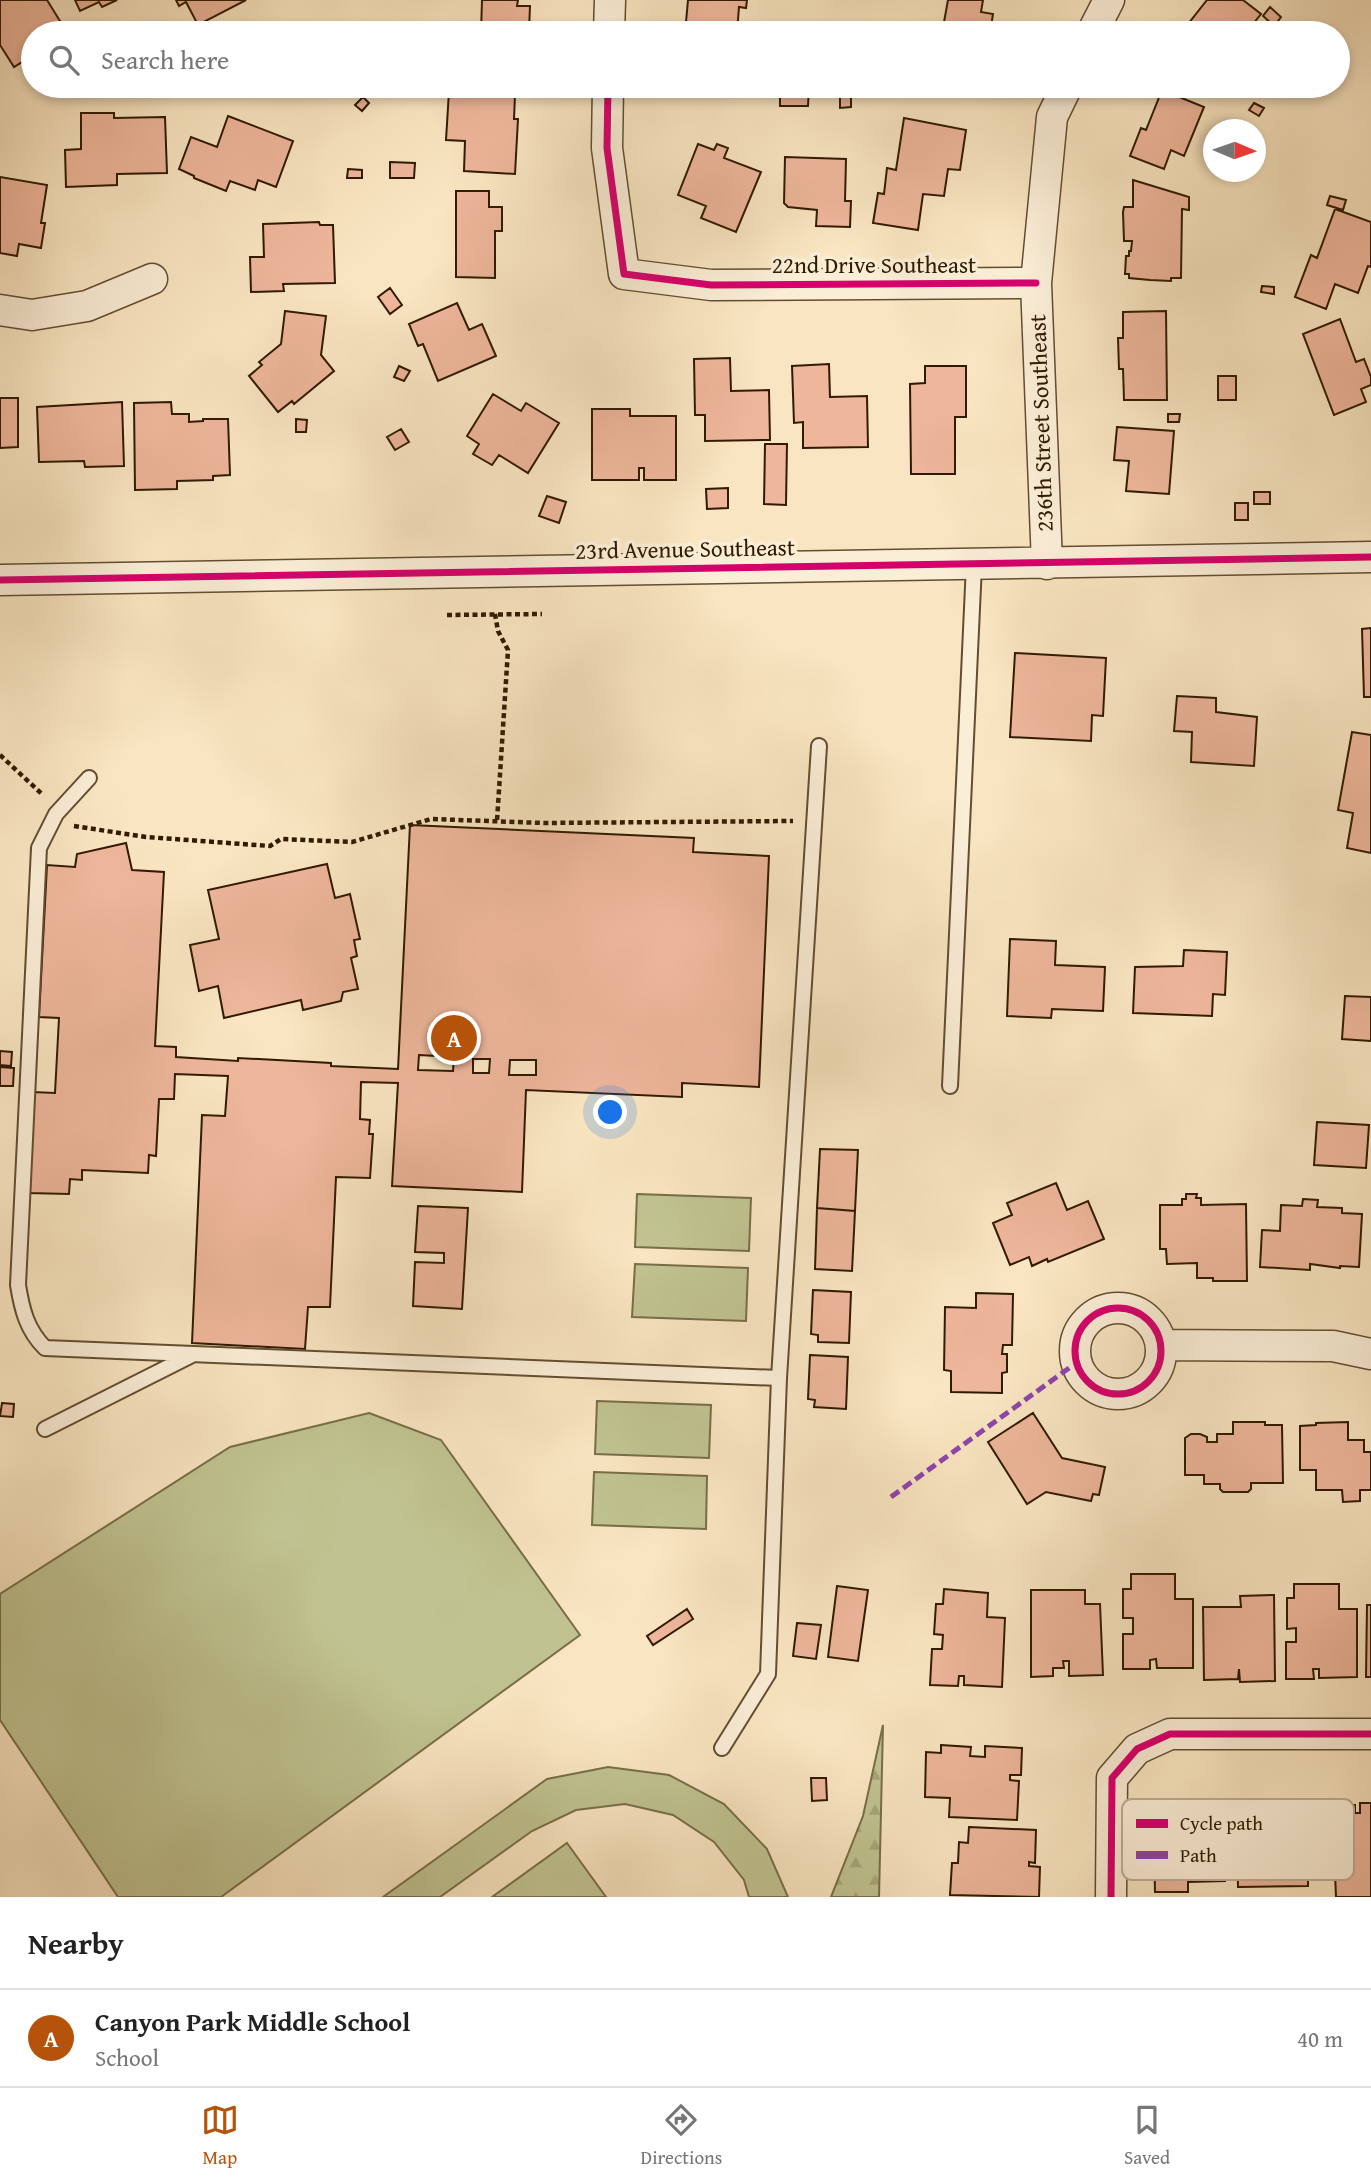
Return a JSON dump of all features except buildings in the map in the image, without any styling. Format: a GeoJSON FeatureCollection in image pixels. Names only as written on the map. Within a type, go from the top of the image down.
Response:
{"type":"FeatureCollection","features":[{"type":"Feature","properties":{"kind":"street"},"geometry":{"type":"LineString","coordinates":[[609,21],[610,0]]}},
{"type":"Feature","properties":{"kind":"street"},"geometry":{"type":"LineString","coordinates":[[1099,21],[1109,0]]}},
{"type":"Feature","properties":{"kind":"street","name":"22nd Drive Southeast"},"geometry":{"type":"LineString","coordinates":[[608,98],[607,148],[624,274],[711,285],[1036,284]]}},
{"type":"Feature","properties":{"kind":"street","name":"236th Street Southeast"},"geometry":{"type":"LineString","coordinates":[[1047,564],[1036,284],[1052,117],[1061,98]]}},
{"type":"Feature","properties":{"kind":"street"},"geometry":{"type":"LineString","coordinates":[[0,310],[32,315],[87,306],[152,279]]}},
{"type":"Feature","properties":{"kind":"street","name":"23rd Avenue Southeast"},"geometry":{"type":"LineString","coordinates":[[0,580],[1371,557]]}},
{"type":"Feature","properties":{"kind":"street"},"geometry":{"type":"LineString","coordinates":[[1161,1345],[1333,1346],[1371,1354]]}},
{"type":"Feature","properties":{"kind":"street"},"geometry":{"type":"LineString","coordinates":[[1111,1897],[1112,1778],[1137,1749],[1170,1734],[1371,1734]]}},
{"type":"Feature","properties":{"kind":"lane"},"geometry":{"type":"LineString","coordinates":[[950,1086],[974,565]]}},
{"type":"Feature","properties":{"kind":"lane"},"geometry":{"type":"LineString","coordinates":[[722,1748],[768,1674],[779,1378],[820,747]]}},
{"type":"Feature","properties":{"kind":"lane"},"geometry":{"type":"LineString","coordinates":[[89,778],[56,814],[39,848],[18,1285],[21,1308],[35,1338],[46,1348],[779,1378]]}},
{"type":"Feature","properties":{"kind":"lane"},"geometry":{"type":"LineString","coordinates":[[45,1429],[194,1354]]}},
{"type":"Feature","properties":{"kind":"path"},"geometry":{"type":"LineString","coordinates":[[495,614],[498,631],[508,650],[498,821]]}},
{"type":"Feature","properties":{"kind":"path"},"geometry":{"type":"LineString","coordinates":[[447,615],[542,614]]}},
{"type":"Feature","properties":{"kind":"path"},"geometry":{"type":"LineString","coordinates":[[0,755],[42,793],[56,814],[76,827],[119,831],[146,837],[270,846],[281,839],[352,842],[431,818],[544,823],[815,821]]}},
{"type":"Feature","properties":{"kind":"green space"},"geometry":{"type":"Polygon","coordinates":[[[637,1194],[751,1198],[749,1251],[635,1247],[637,1194]]]}},
{"type":"Feature","properties":{"kind":"green space"},"geometry":{"type":"Polygon","coordinates":[[[635,1264],[748,1268],[746,1321],[632,1317],[635,1264]]]}},
{"type":"Feature","properties":{"kind":"green space"},"geometry":{"type":"Polygon","coordinates":[[[597,1401],[711,1405],[709,1458],[595,1454],[597,1401]]]}},
{"type":"Feature","properties":{"kind":"green space"},"geometry":{"type":"Polygon","coordinates":[[[369,1413],[441,1440],[580,1635],[221,1897],[118,1897],[0,1720],[0,1594],[230,1447],[369,1413]]]}},
{"type":"Feature","properties":{"kind":"green space"},"geometry":{"type":"Polygon","coordinates":[[[594,1472],[707,1476],[706,1529],[592,1525],[594,1472]]]}},
{"type":"Feature","properties":{"kind":"green space"},"geometry":{"type":"Polygon","coordinates":[[[883,1725],[879,1897],[831,1897],[863,1816],[883,1725]]]}},
{"type":"Feature","properties":{"kind":"green space"},"geometry":{"type":"Polygon","coordinates":[[[608,1767],[669,1775],[724,1804],[767,1849],[788,1897],[749,1897],[744,1880],[714,1842],[673,1815],[625,1804],[576,1810],[532,1831],[440,1897],[383,1897],[547,1779],[608,1767]]]}},
{"type":"Feature","properties":{"kind":"green space"},"geometry":{"type":"Polygon","coordinates":[[[567,1843],[606,1897],[492,1897],[567,1843]]]}},
{"type":"Feature","properties":{"kind":"marked path"},"geometry":{"type":"LineString","coordinates":[[891,1497],[1076,1363]]}},
{"type":"Feature","properties":{"kind":"cycle path"},"geometry":{"type":"LineString","coordinates":[[608,98],[607,148],[624,274],[711,285],[1036,283]]}},
{"type":"Feature","properties":{"kind":"cycle path"},"geometry":{"type":"LineString","coordinates":[[0,580],[1371,557]]}},
{"type":"Feature","properties":{"kind":"cycle path"},"geometry":{"type":"LineString","coordinates":[[1118,1308],[1142,1315],[1154,1327],[1161,1351],[1154,1375],[1142,1387],[1118,1394],[1094,1387],[1082,1375],[1075,1351],[1082,1327],[1094,1315],[1118,1308]]}},
{"type":"Feature","properties":{"kind":"cycle path"},"geometry":{"type":"LineString","coordinates":[[1111,1897],[1112,1778],[1137,1749],[1170,1734],[1371,1734]]}},
{"type":"Feature","properties":{"kind":"place","name":"Canyon Park Middle School"},"geometry":{"type":"Point","coordinates":[454,1038]}}]}
